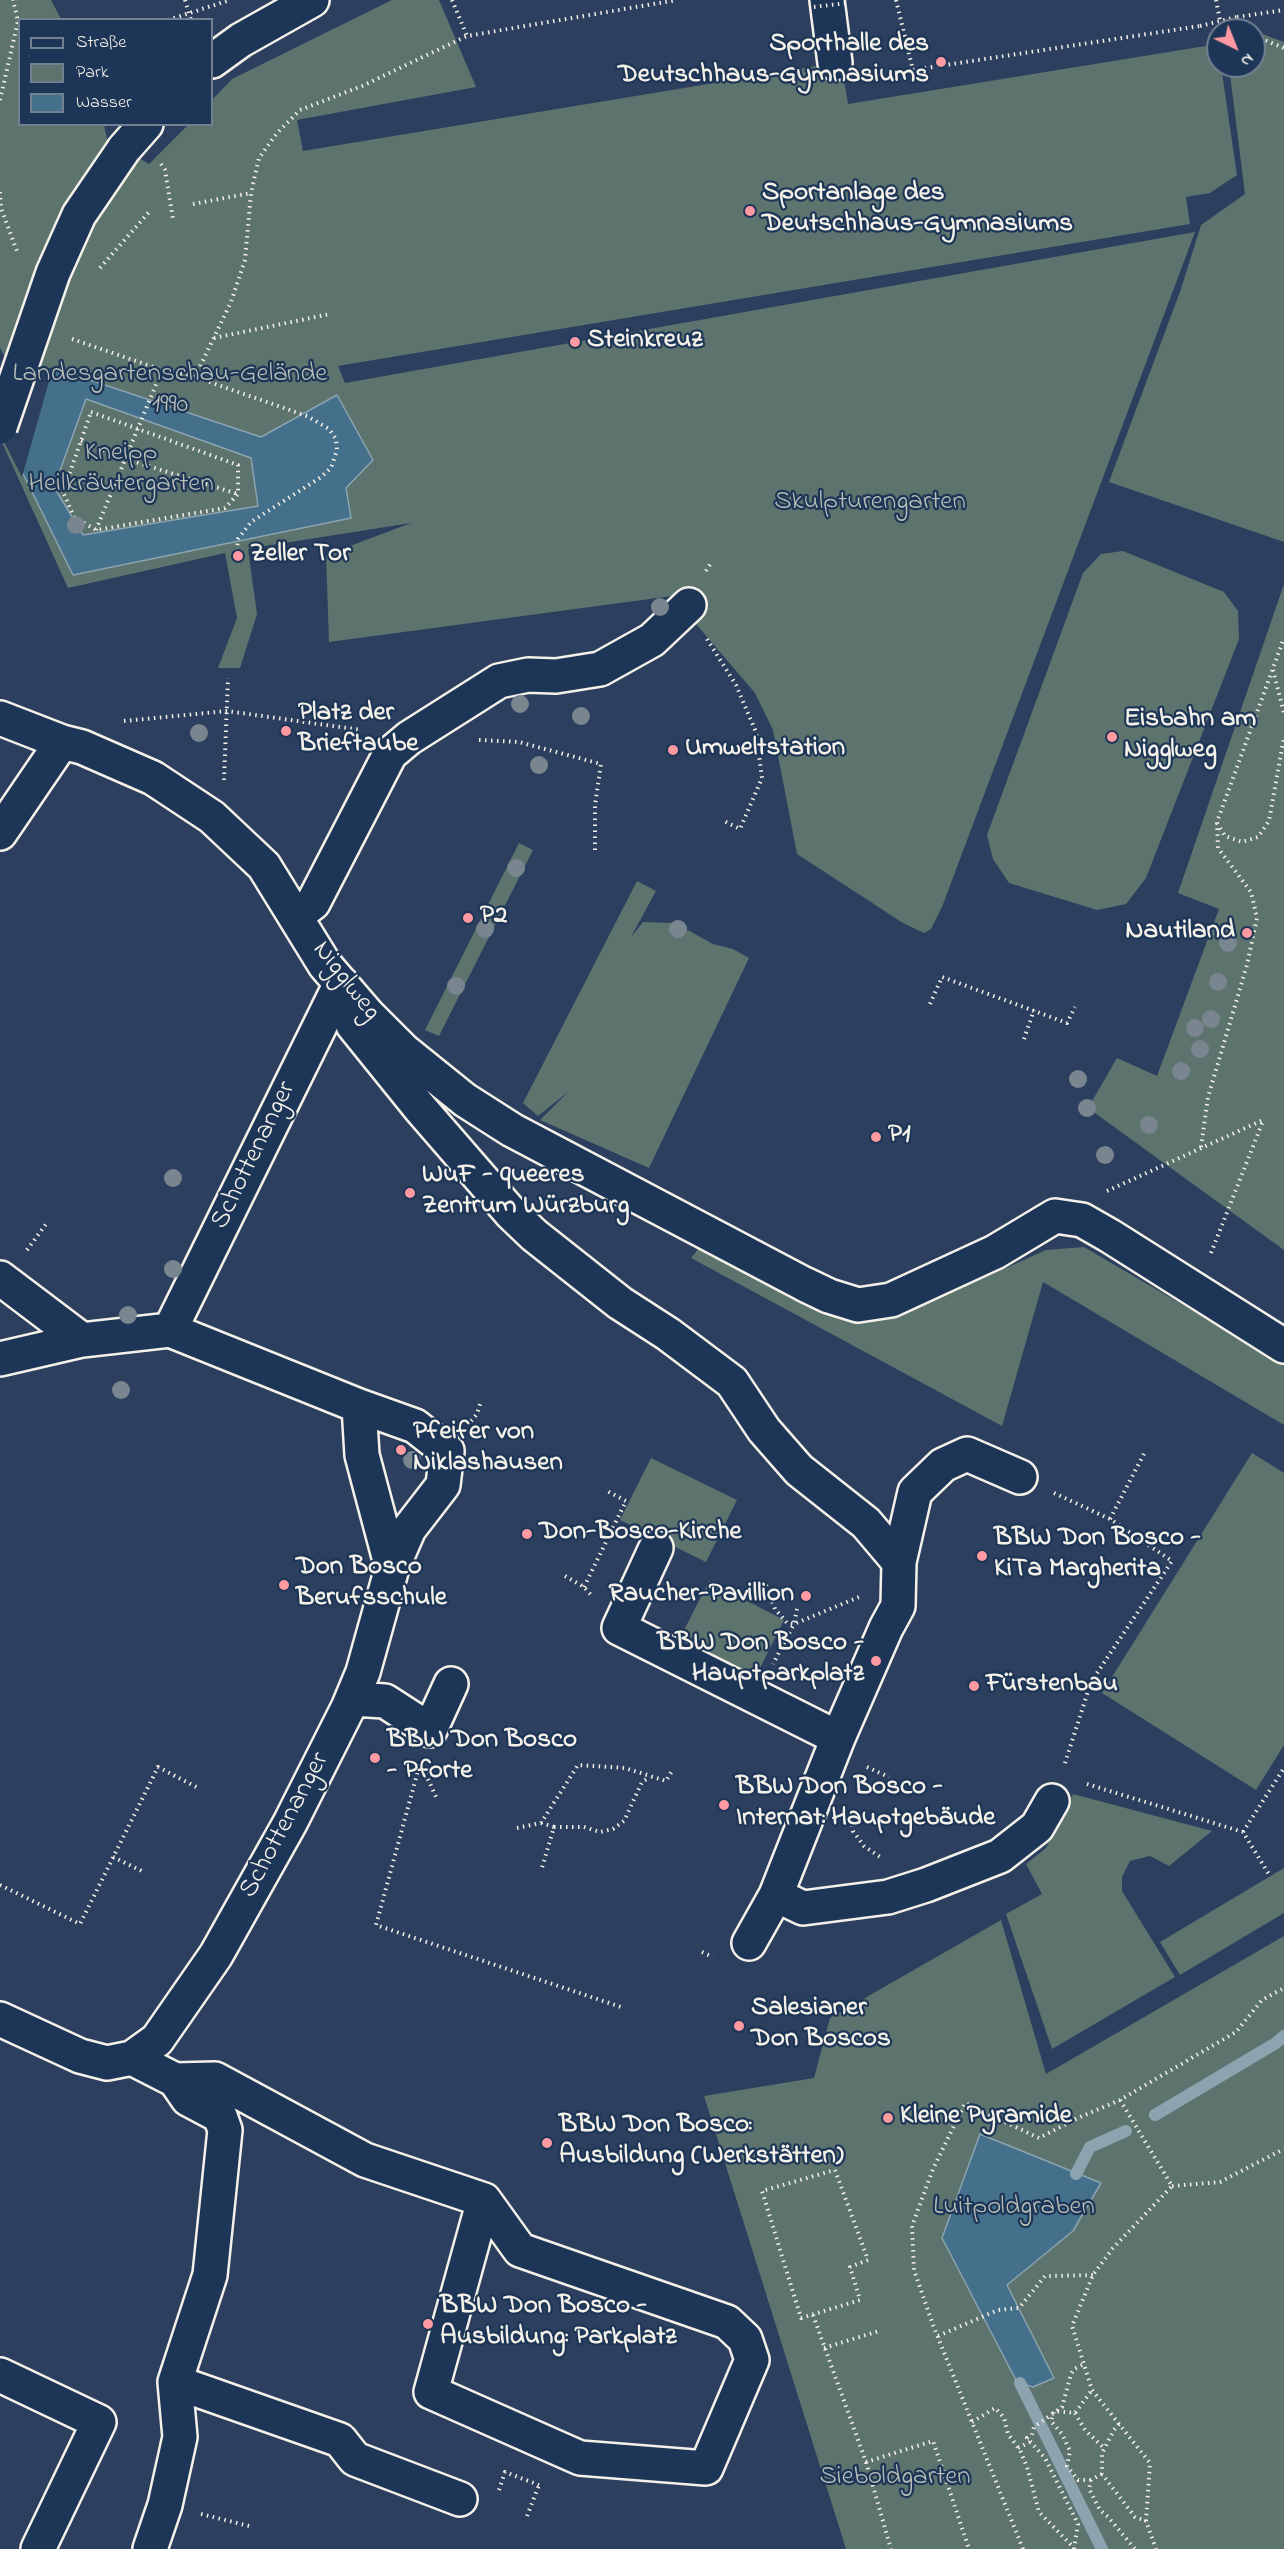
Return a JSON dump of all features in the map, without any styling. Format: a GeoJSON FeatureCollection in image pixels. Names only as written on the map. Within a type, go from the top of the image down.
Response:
{"type":"FeatureCollection","features":[{"type":"Feature","properties":{"kind":"street"},"geometry":{"type":"LineString","coordinates":[[213,60],[241,40],[312,0]]}},
{"type":"Feature","properties":{"kind":"street"},"geometry":{"type":"LineString","coordinates":[[830,3],[835,63]]}},
{"type":"Feature","properties":{"kind":"street"},"geometry":{"type":"LineString","coordinates":[[0,427],[53,273],[79,214],[124,149],[144,126]]}},
{"type":"Feature","properties":{"kind":"street"},"geometry":{"type":"LineString","coordinates":[[305,910],[399,746],[499,681],[528,675],[556,676],[600,669],[652,640],[689,605]]}},
{"type":"Feature","properties":{"kind":"street","name":"Nigglweg"},"geometry":{"type":"LineString","coordinates":[[0,718],[72,744],[153,778],[212,817],[264,866],[305,910],[325,965],[368,1015],[403,1050],[472,1091],[512,1130],[634,1192],[709,1235],[820,1292],[858,1305],[891,1300],[995,1252],[1055,1216]]}},
{"type":"Feature","properties":{"kind":"street"},"geometry":{"type":"LineString","coordinates":[[0,833],[72,744]]}},
{"type":"Feature","properties":{"kind":"street"},"geometry":{"type":"LineString","coordinates":[[341,983],[354,1026],[420,1108],[511,1213],[534,1235],[620,1303],[668,1334],[732,1382],[764,1430],[799,1470],[866,1523],[899,1562]]}},
{"type":"Feature","properties":{"kind":"street","name":"Schottenanger"},"geometry":{"type":"LineString","coordinates":[[170,1330],[341,983]]}},
{"type":"Feature","properties":{"kind":"street"},"geometry":{"type":"LineString","coordinates":[[1055,1216],[1082,1220],[1284,1346]]}},
{"type":"Feature","properties":{"kind":"street"},"geometry":{"type":"LineString","coordinates":[[0,1278],[82,1340]]}},
{"type":"Feature","properties":{"kind":"street","name":"Schottenanger"},"geometry":{"type":"LineString","coordinates":[[0,1359],[82,1340],[170,1330],[414,1426],[447,1451],[443,1485],[409,1529],[392,1568],[363,1672],[352,1699],[290,1823],[216,1955],[157,2040],[132,2058]]}},
{"type":"Feature","properties":{"kind":"street"},"geometry":{"type":"LineString","coordinates":[[359,1406],[362,1455],[392,1568]]}},
{"type":"Feature","properties":{"kind":"street"},"geometry":{"type":"LineString","coordinates":[[749,1943],[776,1895],[838,1738],[886,1628],[898,1606],[899,1562],[915,1492],[944,1465],[967,1454],[1020,1477]]}},
{"type":"Feature","properties":{"kind":"street"},"geometry":{"type":"LineString","coordinates":[[656,1548],[619,1628],[838,1738]]}},
{"type":"Feature","properties":{"kind":"street"},"geometry":{"type":"LineString","coordinates":[[352,1699],[385,1701],[430,1730],[451,1684]]}},
{"type":"Feature","properties":{"kind":"street"},"geometry":{"type":"LineString","coordinates":[[776,1895],[803,1908],[888,1897],[926,1884],[1000,1856],[1036,1827],[1057,1789]]}},
{"type":"Feature","properties":{"kind":"street"},"geometry":{"type":"LineString","coordinates":[[0,2019],[80,2056],[107,2063],[132,2058],[175,2080],[188,2099],[220,2116],[225,2130],[210,2275],[175,2382],[180,2437],[165,2505],[150,2549]]}},
{"type":"Feature","properties":{"kind":"street"},"geometry":{"type":"LineString","coordinates":[[175,2080],[215,2079],[365,2160],[484,2200],[520,2250],[727,2322],[745,2339],[752,2360],[706,2468],[580,2458],[431,2392],[484,2200]]}},
{"type":"Feature","properties":{"kind":"street"},"geometry":{"type":"LineString","coordinates":[[0,2375],[99,2422],[38,2549]]}},
{"type":"Feature","properties":{"kind":"street"},"geometry":{"type":"LineString","coordinates":[[175,2382],[340,2440],[355,2459],[460,2499]]}},
{"type":"Feature","properties":{"kind":"path"},"geometry":{"type":"LineString","coordinates":[[0,100],[18,21],[13,0]]}},
{"type":"Feature","properties":{"kind":"path"},"geometry":{"type":"LineString","coordinates":[[185,0],[190,18]]}},
{"type":"Feature","properties":{"kind":"path"},"geometry":{"type":"LineString","coordinates":[[174,18],[229,0]]}},
{"type":"Feature","properties":{"kind":"path"},"geometry":{"type":"LineString","coordinates":[[452,0],[467,36]]}},
{"type":"Feature","properties":{"kind":"path"},"geometry":{"type":"LineString","coordinates":[[195,377],[231,302],[245,260],[251,193],[259,158],[277,133],[300,110],[362,86],[467,36],[677,0]]}},
{"type":"Feature","properties":{"kind":"path"},"geometry":{"type":"LineString","coordinates":[[896,0],[913,70],[1200,26],[1284,10]]}},
{"type":"Feature","properties":{"kind":"path"},"geometry":{"type":"LineString","coordinates":[[1216,0],[1220,18]]}},
{"type":"Feature","properties":{"kind":"path"},"geometry":{"type":"LineString","coordinates":[[1266,41],[1284,48]]}},
{"type":"Feature","properties":{"kind":"path"},"geometry":{"type":"LineString","coordinates":[[165,170],[173,219]]}},
{"type":"Feature","properties":{"kind":"path"},"geometry":{"type":"LineString","coordinates":[[193,204],[251,193]]}},
{"type":"Feature","properties":{"kind":"path"},"geometry":{"type":"LineString","coordinates":[[214,338],[330,314]]}},
{"type":"Feature","properties":{"kind":"path"},"geometry":{"type":"LineString","coordinates":[[63,336],[162,370],[195,377],[321,422],[329,429],[336,444],[336,456],[331,468],[321,477],[251,522],[238,539],[237,551]]}},
{"type":"Feature","properties":{"kind":"path"},"geometry":{"type":"LineString","coordinates":[[96,530],[162,370]]}},
{"type":"Feature","properties":{"kind":"path"},"geometry":{"type":"LineString","coordinates":[[92,412],[139,429],[238,465],[238,494],[225,508],[96,530],[74,517],[63,492],[92,412]]}},
{"type":"Feature","properties":{"kind":"path"},"geometry":{"type":"LineString","coordinates":[[81,441],[126,459],[238,494]]}},
{"type":"Feature","properties":{"kind":"path"},"geometry":{"type":"LineString","coordinates":[[712,561],[689,605],[736,685],[756,732],[762,778],[740,829],[724,821]]}},
{"type":"Feature","properties":{"kind":"path"},"geometry":{"type":"LineString","coordinates":[[1201,1147],[1209,1097],[1257,918],[1251,892],[1218,848],[1217,822],[1284,638]]}},
{"type":"Feature","properties":{"kind":"path"},"geometry":{"type":"LineString","coordinates":[[1273,669],[1284,713]]}},
{"type":"Feature","properties":{"kind":"path"},"geometry":{"type":"LineString","coordinates":[[212,817],[224,798],[228,678]]}},
{"type":"Feature","properties":{"kind":"path"},"geometry":{"type":"LineString","coordinates":[[72,744],[109,723],[227,711],[324,723],[399,746]]}},
{"type":"Feature","properties":{"kind":"path"},"geometry":{"type":"LineString","coordinates":[[1217,822],[1224,836],[1242,843],[1258,837],[1269,821],[1284,737]]}},
{"type":"Feature","properties":{"kind":"path"},"geometry":{"type":"LineString","coordinates":[[475,740],[519,742],[601,764],[595,805],[595,853]]}},
{"type":"Feature","properties":{"kind":"path"},"geometry":{"type":"LineString","coordinates":[[930,1004],[942,977],[1066,1023],[1074,1007]]}},
{"type":"Feature","properties":{"kind":"path"},"geometry":{"type":"LineString","coordinates":[[1024,1039],[1034,1010]]}},
{"type":"Feature","properties":{"kind":"path"},"geometry":{"type":"LineString","coordinates":[[1055,1216],[1263,1120],[1198,1291]]}},
{"type":"Feature","properties":{"kind":"path"},"geometry":{"type":"LineString","coordinates":[[477,1414],[481,1401]]}},
{"type":"Feature","properties":{"kind":"path"},"geometry":{"type":"LineString","coordinates":[[1110,1519],[1146,1450]]}},
{"type":"Feature","properties":{"kind":"path"},"geometry":{"type":"LineString","coordinates":[[1020,1477],[1110,1519],[1172,1561],[1091,1682],[1057,1789],[1243,1832],[1270,1876]]}},
{"type":"Feature","properties":{"kind":"path"},"geometry":{"type":"LineString","coordinates":[[584,1587],[626,1501],[607,1491]]}},
{"type":"Feature","properties":{"kind":"path"},"geometry":{"type":"LineString","coordinates":[[766,1586],[776,1609],[787,1623],[794,1624],[851,1600],[873,1594],[898,1606]]}},
{"type":"Feature","properties":{"kind":"path"},"geometry":{"type":"LineString","coordinates":[[756,1697],[794,1624],[797,1609]]}},
{"type":"Feature","properties":{"kind":"path"},"geometry":{"type":"LineString","coordinates":[[430,1730],[376,1924],[624,2008]]}},
{"type":"Feature","properties":{"kind":"path"},"geometry":{"type":"LineString","coordinates":[[541,1823],[578,1765],[624,1768],[666,1781],[672,1771]]}},
{"type":"Feature","properties":{"kind":"path"},"geometry":{"type":"LineString","coordinates":[[0,1885],[80,1924],[158,1767],[198,1788]]}},
{"type":"Feature","properties":{"kind":"path"},"geometry":{"type":"LineString","coordinates":[[863,1778],[868,1768]]}},
{"type":"Feature","properties":{"kind":"path"},"geometry":{"type":"LineString","coordinates":[[1243,1832],[1284,1768]]}},
{"type":"Feature","properties":{"kind":"path"},"geometry":{"type":"LineString","coordinates":[[517,1828],[541,1823],[554,1827],[584,1827],[600,1832],[613,1829],[624,1821],[642,1782],[650,1776]]}},
{"type":"Feature","properties":{"kind":"path"},"geometry":{"type":"LineString","coordinates":[[853,1806],[853,1831],[864,1846],[926,1884]]}},
{"type":"Feature","properties":{"kind":"path"},"geometry":{"type":"LineString","coordinates":[[541,1871],[554,1827]]}},
{"type":"Feature","properties":{"kind":"path"},"geometry":{"type":"LineString","coordinates":[[113,1857],[142,1871]]}},
{"type":"Feature","properties":{"kind":"path"},"geometry":{"type":"LineString","coordinates":[[1023,2549],[914,2270],[912,2226],[933,2169],[965,2103],[1039,2138],[1119,2100],[1236,2032],[1262,2000],[1284,1988]]}},
{"type":"Feature","properties":{"kind":"path"},"geometry":{"type":"LineString","coordinates":[[1119,2100],[1172,2186]]}},
{"type":"Feature","properties":{"kind":"path"},"geometry":{"type":"LineString","coordinates":[[1156,2549],[1146,2521],[1150,2463],[1092,2390],[1072,2326],[1093,2275],[1113,2248],[1172,2186],[1220,2182],[1284,2149]]}},
{"type":"Feature","properties":{"kind":"path"},"geometry":{"type":"LineString","coordinates":[[835,2170],[868,2260],[850,2267],[860,2300],[813,2315],[801,2318],[762,2191],[835,2170]]}},
{"type":"Feature","properties":{"kind":"path"},"geometry":{"type":"LineString","coordinates":[[938,2336],[1005,2308],[1019,2308],[1045,2276],[1093,2275]]}},
{"type":"Feature","properties":{"kind":"path"},"geometry":{"type":"LineString","coordinates":[[813,2315],[866,2462],[891,2549]]}},
{"type":"Feature","properties":{"kind":"path"},"geometry":{"type":"LineString","coordinates":[[824,2348],[879,2331]]}},
{"type":"Feature","properties":{"kind":"path"},"geometry":{"type":"LineString","coordinates":[[1074,2548],[1078,2524],[1045,2458],[1026,2438],[1032,2435],[1034,2427],[1062,2407],[1071,2374],[1074,2369],[1084,2364]]}},
{"type":"Feature","properties":{"kind":"path"},"geometry":{"type":"LineString","coordinates":[[1075,2413],[1092,2390]]}},
{"type":"Feature","properties":{"kind":"path"},"geometry":{"type":"LineString","coordinates":[[972,2422],[995,2408],[1004,2418],[1008,2434],[1027,2467],[1039,2512],[1074,2548]]}},
{"type":"Feature","properties":{"kind":"path"},"geometry":{"type":"LineString","coordinates":[[1054,2411],[1075,2413]]}},
{"type":"Feature","properties":{"kind":"path"},"geometry":{"type":"LineString","coordinates":[[1054,2411],[1051,2421],[1062,2434],[1070,2451],[1067,2466],[1078,2480],[1091,2480],[1102,2474]]}},
{"type":"Feature","properties":{"kind":"path"},"geometry":{"type":"LineString","coordinates":[[1075,2413],[1085,2430],[1104,2448]]}},
{"type":"Feature","properties":{"kind":"path"},"geometry":{"type":"LineString","coordinates":[[1119,2424],[1113,2430],[1104,2448],[1102,2474],[1135,2517],[1146,2521]]}},
{"type":"Feature","properties":{"kind":"path"},"geometry":{"type":"LineString","coordinates":[[866,2462],[933,2441],[969,2549]]}},
{"type":"Feature","properties":{"kind":"path"},"geometry":{"type":"LineString","coordinates":[[1018,2448],[1030,2442]]}},
{"type":"Feature","properties":{"kind":"path"},"geometry":{"type":"LineString","coordinates":[[460,2499],[483,2485],[499,2490],[505,2472],[539,2486]]}},
{"type":"Feature","properties":{"kind":"path"},"geometry":{"type":"LineString","coordinates":[[1091,2480],[1089,2489],[1100,2510],[1135,2549]]}},
{"type":"Feature","properties":{"kind":"path"},"geometry":{"type":"LineString","coordinates":[[165,2505],[249,2526]]}},
{"type":"Feature","properties":{"kind":"green space"},"geometry":{"type":"Polygon","coordinates":[[[0,0],[51,0],[60,18],[18,18],[18,126],[104,126],[107,139],[149,164],[187,126],[213,126],[213,99],[232,79],[392,0],[439,0],[476,87],[297,120],[303,151],[841,62],[848,104],[1206,46],[1206,78],[1223,78],[1237,175],[1210,193],[1186,197],[1190,224],[338,366],[345,383],[1195,232],[942,907],[931,929],[924,933],[903,923],[797,854],[773,730],[755,693],[672,596],[329,642],[326,555],[411,523],[259,547],[248,549],[257,614],[240,668],[218,668],[237,618],[225,553],[68,588],[0,438],[0,0]]]}},
{"type":"Feature","properties":{"kind":"green space"},"geometry":{"type":"Polygon","coordinates":[[[1266,35],[1284,42],[1284,542],[1109,482],[1181,289],[1201,225],[1245,194],[1230,78],[1266,78],[1266,35]]]}},
{"type":"Feature","properties":{"kind":"green space","name":"Eisbahn am Nigglweg"},"geometry":{"type":"Polygon","coordinates":[[[1123,551],[1224,592],[1238,611],[1239,639],[1146,878],[1126,904],[1097,910],[1009,883],[993,859],[987,835],[1083,573],[1101,554],[1123,551]]]}},
{"type":"Feature","properties":{"kind":"green space","name":"Nautiland"},"geometry":{"type":"Polygon","coordinates":[[[1284,584],[1284,1250],[1088,1108],[1117,1058],[1157,1076],[1219,909],[1178,893],[1284,584]]]}},
{"type":"Feature","properties":{"kind":"green space"},"geometry":{"type":"Polygon","coordinates":[[[519,843],[533,850],[439,1036],[425,1030],[519,843]]]}},
{"type":"Feature","properties":{"kind":"green space"},"geometry":{"type":"Polygon","coordinates":[[[637,881],[656,891],[631,937],[643,922],[675,923],[713,944],[733,949],[749,958],[649,1168],[540,1120],[569,1091],[538,1116],[523,1103],[637,881]]]}},
{"type":"Feature","properties":{"kind":"green space"},"geometry":{"type":"Polygon","coordinates":[[[1084,1247],[1284,1364],[1284,1425],[1043,1282],[1002,1426],[691,1258],[699,1248],[838,1318],[863,1322],[895,1318],[1046,1250],[1084,1247]]]}},
{"type":"Feature","properties":{"kind":"green space"},"geometry":{"type":"Polygon","coordinates":[[[1252,1453],[1284,1473],[1284,1745],[1256,1790],[1102,1693],[1252,1453]]]}},
{"type":"Feature","properties":{"kind":"green space"},"geometry":{"type":"Polygon","coordinates":[[[651,1458],[737,1500],[706,1562],[620,1520],[651,1458]]]}},
{"type":"Feature","properties":{"kind":"green space"},"geometry":{"type":"Polygon","coordinates":[[[709,1581],[784,1620],[755,1678],[679,1640],[709,1581]]]}},
{"type":"Feature","properties":{"kind":"green space"},"geometry":{"type":"Polygon","coordinates":[[[1073,1794],[1212,1831],[1169,1866],[1150,1856],[1130,1861],[1122,1877],[1122,1891],[1175,1977],[1052,2049],[1006,1914],[1042,1894],[1026,1864],[1046,1848],[1073,1794]]]}},
{"type":"Feature","properties":{"kind":"green space"},"geometry":{"type":"Polygon","coordinates":[[[1284,1868],[1284,1913],[1180,1975],[1160,1942],[1284,1868]]]}},
{"type":"Feature","properties":{"kind":"green space","name":"Luitpoldgraben"},"geometry":{"type":"Polygon","coordinates":[[[1001,1920],[1046,2074],[1284,1936],[1284,2549],[846,2549],[704,2096],[814,2078],[830,2018],[1001,1920]]]}},
{"type":"Feature","properties":{"kind":"water"},"geometry":{"type":"Polygon","coordinates":[[[0,351],[16,383],[57,369],[261,437],[337,395],[373,460],[346,488],[351,518],[73,575],[0,427],[0,351]],[[86,399],[54,487],[83,535],[258,506],[251,458],[86,399]]]}},
{"type":"Feature","properties":{"kind":"water"},"geometry":{"type":"Polygon","coordinates":[[[980,2134],[1101,2183],[1073,2231],[1007,2285],[1054,2378],[1033,2387],[1017,2382],[942,2238],[980,2134]]]}},
{"type":"Feature","properties":{"kind":"pier"},"geometry":{"type":"Polygon","coordinates":[[[0,348],[17,379],[53,367],[22,477],[0,434],[0,348]]]}},
{"type":"Feature","properties":{"kind":"waterway"},"geometry":{"type":"LineString","coordinates":[[1155,2115],[1284,2036]]}},
{"type":"Feature","properties":{"kind":"waterway"},"geometry":{"type":"LineString","coordinates":[[1076,2174],[1090,2147],[1126,2131]]}},
{"type":"Feature","properties":{"kind":"waterway"},"geometry":{"type":"LineString","coordinates":[[1020,2383],[1102,2549]]}},
{"type":"Feature","properties":{"kind":"place","name":"Sporthalle des Deutschhaus-Gymnasiums"},"geometry":{"type":"Point","coordinates":[941,62]}},
{"type":"Feature","properties":{"kind":"place","name":"Sportanlage des Deutschhaus-Gymnasiums"},"geometry":{"type":"Point","coordinates":[750,211]}},
{"type":"Feature","properties":{"kind":"place","name":"Steinkreuz"},"geometry":{"type":"Point","coordinates":[575,342]}},
{"type":"Feature","properties":{"kind":"place","name":"Zeller Tor"},"geometry":{"type":"Point","coordinates":[238,556]}},
{"type":"Feature","properties":{"kind":"place","name":"Platz der Brieftaube"},"geometry":{"type":"Point","coordinates":[286,731]}},
{"type":"Feature","properties":{"kind":"place","name":"Eisbahn am Nigglweg"},"geometry":{"type":"Point","coordinates":[1112,737]}},
{"type":"Feature","properties":{"kind":"place","name":"Umweltstation"},"geometry":{"type":"Point","coordinates":[673,750]}},
{"type":"Feature","properties":{"kind":"place","name":"P2"},"geometry":{"type":"Point","coordinates":[468,918]}},
{"type":"Feature","properties":{"kind":"place","name":"Nautiland"},"geometry":{"type":"Point","coordinates":[1247,933]}},
{"type":"Feature","properties":{"kind":"place","name":"P1"},"geometry":{"type":"Point","coordinates":[876,1137]}},
{"type":"Feature","properties":{"kind":"place","name":"WuF - queeres Zentrum Würzburg"},"geometry":{"type":"Point","coordinates":[410,1193]}},
{"type":"Feature","properties":{"kind":"place","name":"Pfeifer von Niklashausen"},"geometry":{"type":"Point","coordinates":[401,1450]}},
{"type":"Feature","properties":{"kind":"place","name":"Don-Bosco-Kirche"},"geometry":{"type":"Point","coordinates":[527,1534]}},
{"type":"Feature","properties":{"kind":"place","name":"BBW Don Bosco - KiTa Margherita"},"geometry":{"type":"Point","coordinates":[982,1556]}},
{"type":"Feature","properties":{"kind":"place","name":"Don Bosco Berufsschule"},"geometry":{"type":"Point","coordinates":[284,1585]}},
{"type":"Feature","properties":{"kind":"place","name":"Raucher-Pavillion"},"geometry":{"type":"Point","coordinates":[806,1596]}},
{"type":"Feature","properties":{"kind":"place","name":"BBW Don Bosco - Hauptparkplatz"},"geometry":{"type":"Point","coordinates":[876,1661]}},
{"type":"Feature","properties":{"kind":"place","name":"Fürstenbau"},"geometry":{"type":"Point","coordinates":[974,1686]}},
{"type":"Feature","properties":{"kind":"place","name":"BBW Don Bosco - Pforte"},"geometry":{"type":"Point","coordinates":[375,1758]}},
{"type":"Feature","properties":{"kind":"place","name":"BBW Don Bosco - Internat: Hauptgebäude"},"geometry":{"type":"Point","coordinates":[724,1805]}},
{"type":"Feature","properties":{"kind":"place","name":"Salesianer Don Boscos"},"geometry":{"type":"Point","coordinates":[739,2026]}},
{"type":"Feature","properties":{"kind":"place","name":"Kleine Pyramide"},"geometry":{"type":"Point","coordinates":[888,2118]}},
{"type":"Feature","properties":{"kind":"place","name":"BBW Don Bosco: Ausbildung (Werkstätten)"},"geometry":{"type":"Point","coordinates":[547,2143]}},
{"type":"Feature","properties":{"kind":"place","name":"BBW Don Bosco - Ausbildung: Parkplatz"},"geometry":{"type":"Point","coordinates":[428,2324]}},
{"type":"Feature","properties":{"kind":"park label","name":"Landesgartenschau-Gelände 1990"},"geometry":{"type":"Point","coordinates":[170,392]}},
{"type":"Feature","properties":{"kind":"park label","name":"Kneipp Heilkräutergarten"},"geometry":{"type":"Point","coordinates":[121,470]}},
{"type":"Feature","properties":{"kind":"park label","name":"Skulpturengarten"},"geometry":{"type":"Point","coordinates":[870,504]}},
{"type":"Feature","properties":{"kind":"park label","name":"Sieboldgarten"},"geometry":{"type":"Point","coordinates":[895,2479]}}]}
